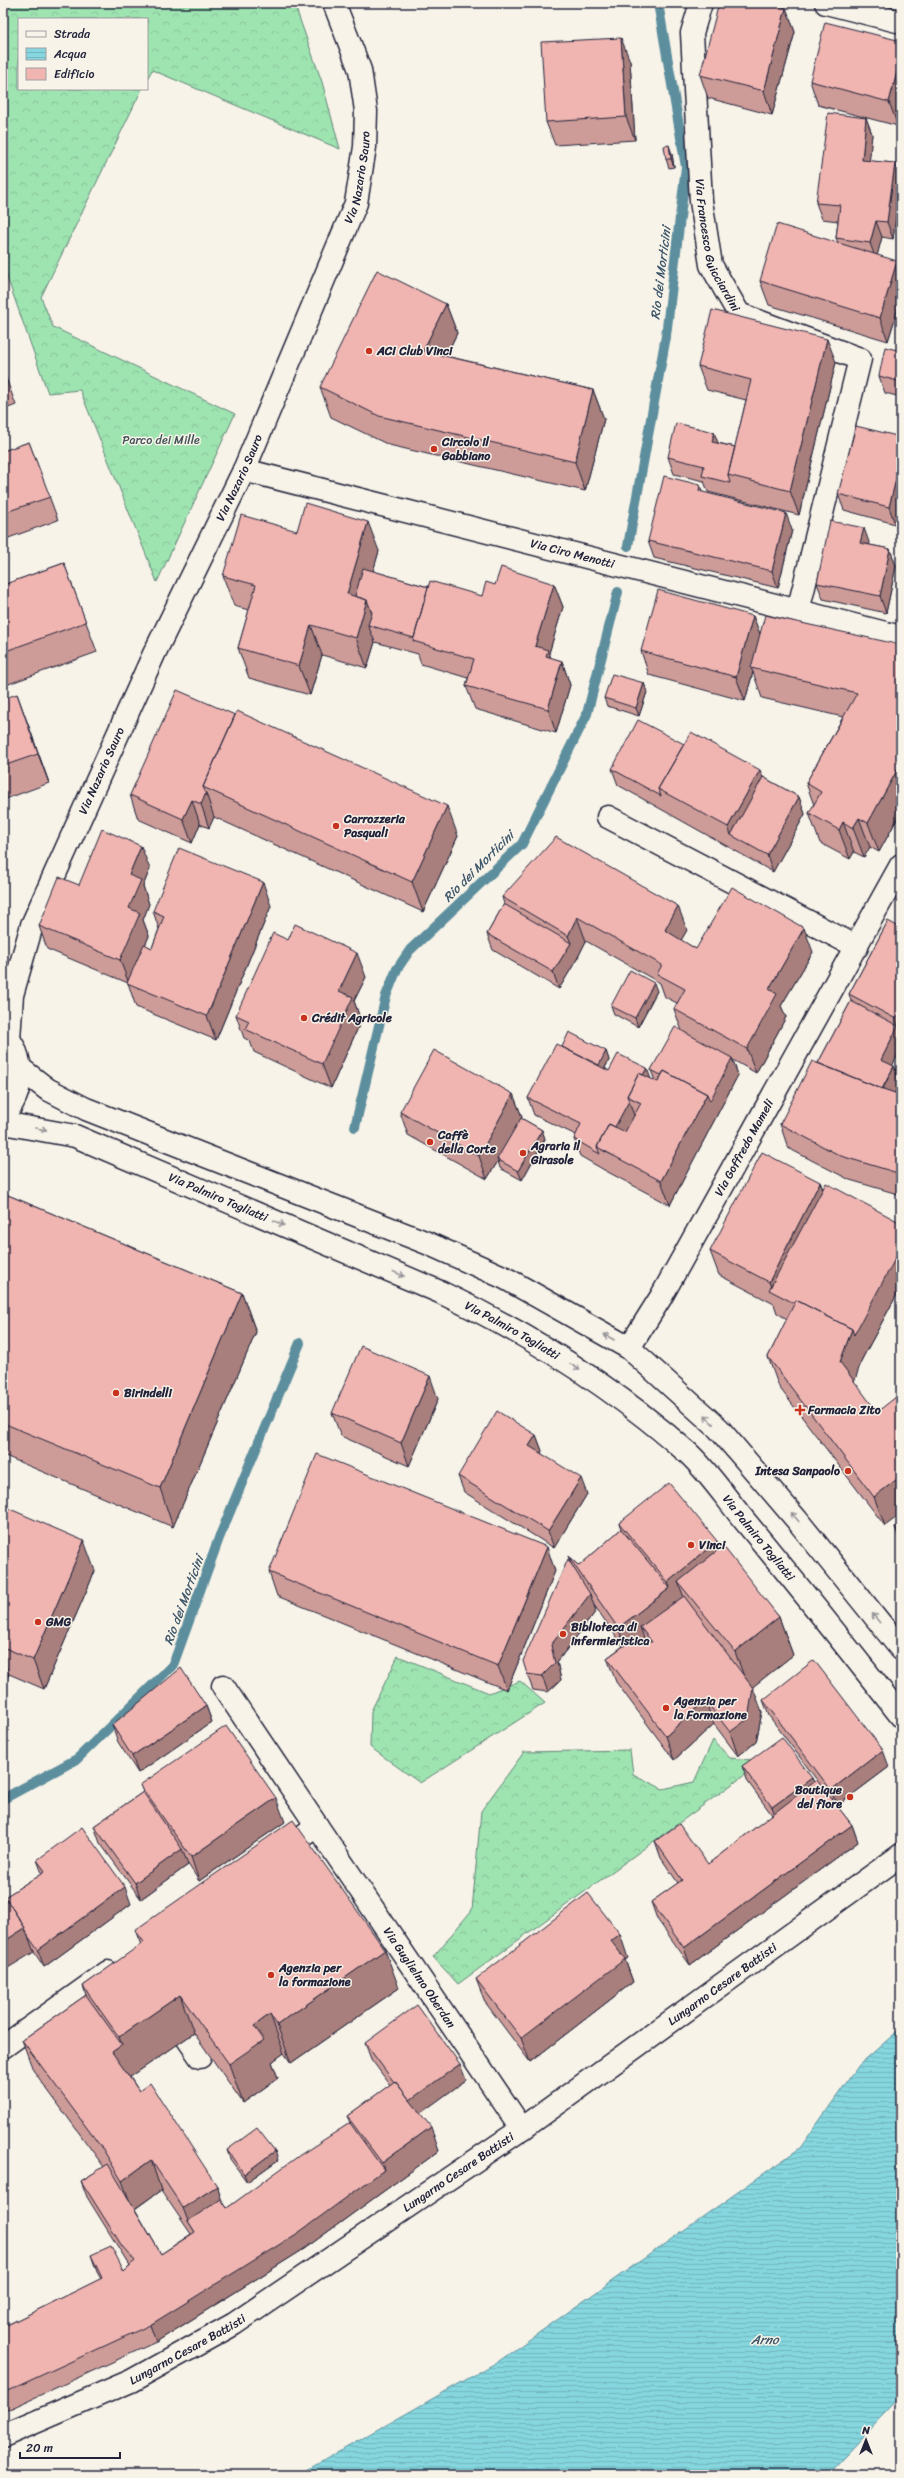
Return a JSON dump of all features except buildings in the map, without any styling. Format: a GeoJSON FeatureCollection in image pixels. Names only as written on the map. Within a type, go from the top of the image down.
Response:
{"type":"FeatureCollection","features":[{"type":"Feature","properties":{"kind":"street","name":"Via Nazario Sauro"},"geometry":{"type":"LineString","coordinates":[[6,1036],[12,995],[28,935],[154,654],[244,470],[356,203],[365,147],[366,111],[360,70],[334,3]]}},
{"type":"Feature","properties":{"kind":"street","name":"Via Francesco Guicciardini"},"geometry":{"type":"LineString","coordinates":[[701,3],[692,33],[701,201],[711,265],[739,314],[860,359],[798,611]]}},
{"type":"Feature","properties":{"kind":"street"},"geometry":{"type":"LineString","coordinates":[[826,3],[901,22]]}},
{"type":"Feature","properties":{"kind":"street","name":"Via Ciro Menotti"},"geometry":{"type":"LineString","coordinates":[[244,470],[901,638]]}},
{"type":"Feature","properties":{"kind":"street"},"geometry":{"type":"LineString","coordinates":[[608,817],[857,947]]}},
{"type":"Feature","properties":{"kind":"street","name":"Via Goffredo Mameli"},"geometry":{"type":"LineString","coordinates":[[629,1348],[662,1297],[857,947],[894,895],[901,865]]}},
{"type":"Feature","properties":{"kind":"street","name":"Via Nazario Sauro"},"geometry":{"type":"LineString","coordinates":[[3,967],[28,935]]}},
{"type":"Feature","properties":{"kind":"street"},"geometry":{"type":"LineString","coordinates":[[3,1116],[12,1107],[19,1089],[21,1069],[17,1053],[6,1036]]}},
{"type":"Feature","properties":{"kind":"street"},"geometry":{"type":"LineString","coordinates":[[21,1069],[47,1089],[86,1109],[427,1243],[505,1278],[629,1348],[718,1429],[797,1520],[901,1649]]}},
{"type":"Feature","properties":{"kind":"street","name":"Via Palmiro Togliatti"},"geometry":{"type":"LineString","coordinates":[[3,1123],[75,1136],[440,1292],[489,1315],[549,1349],[611,1392],[689,1454],[817,1608],[901,1716]]}},
{"type":"Feature","properties":{"kind":"street","name":"Via Guglielmo Oberdan"},"geometry":{"type":"LineString","coordinates":[[223,1686],[522,2129]]}},
{"type":"Feature","properties":{"kind":"street"},"geometry":{"type":"LineString","coordinates":[[265,1862],[317,1826]]}},
{"type":"Feature","properties":{"kind":"street","name":"Lungarno Cesare Battisti"},"geometry":{"type":"LineString","coordinates":[[3,2436],[131,2381],[234,2324],[522,2129],[894,1860],[901,1847]]}},
{"type":"Feature","properties":{"kind":"street"},"geometry":{"type":"LineString","coordinates":[[3,2047],[124,1961]]}},
{"type":"Feature","properties":{"kind":"street"},"geometry":{"type":"LineString","coordinates":[[187,2038],[200,2057]]}},
{"type":"Feature","properties":{"kind":"green space","name":"Parco dei Mille"},"geometry":{"type":"Polygon","coordinates":[[[3,3],[294,3],[322,82],[340,149],[152,70],[148,77],[148,18],[18,18],[18,90],[142,90],[41,297],[53,327],[235,414],[157,582],[80,390],[48,393],[3,266],[3,3]]]}},
{"type":"Feature","properties":{"kind":"green space"},"geometry":{"type":"Polygon","coordinates":[[[398,1656],[489,1693],[520,1681],[545,1703],[420,1783],[370,1747],[371,1711],[398,1656]]]}},
{"type":"Feature","properties":{"kind":"green space"},"geometry":{"type":"Polygon","coordinates":[[[713,1740],[730,1758],[764,1761],[458,1984],[433,1957],[472,1910],[481,1811],[524,1752],[630,1750],[633,1774],[663,1789],[694,1782],[713,1740]]]}},
{"type":"Feature","properties":{"kind":"water","name":"Arno"},"geometry":{"type":"Polygon","coordinates":[[[901,2028],[901,2396],[826,2475],[298,2475],[499,2361],[800,2148],[859,2065],[901,2028]]]}},
{"type":"Feature","properties":{"kind":"waterway","name":"Rio dei Morticini"},"geometry":{"type":"LineString","coordinates":[[628,546],[666,336],[686,167],[658,3]]}},
{"type":"Feature","properties":{"kind":"waterway","name":"Rio dei Morticini"},"geometry":{"type":"LineString","coordinates":[[355,1127],[386,996],[397,969],[410,950],[522,844],[587,714],[618,592]]}},
{"type":"Feature","properties":{"kind":"waterway","name":"Rio dei Morticini"},"geometry":{"type":"LineString","coordinates":[[3,1799],[77,1759],[173,1665],[219,1538],[300,1343]]}},
{"type":"Feature","properties":{"kind":"place","name":"ACI Club Vinci"},"geometry":{"type":"Point","coordinates":[369,351]}},
{"type":"Feature","properties":{"kind":"place","name":"Circolo il Gabbiano"},"geometry":{"type":"Point","coordinates":[434,449]}},
{"type":"Feature","properties":{"kind":"place","name":"Carrozzeria Pasquali"},"geometry":{"type":"Point","coordinates":[336,826]}},
{"type":"Feature","properties":{"kind":"place","name":"Crédit Agricole"},"geometry":{"type":"Point","coordinates":[304,1018]}},
{"type":"Feature","properties":{"kind":"place","name":"Caffè della Corte"},"geometry":{"type":"Point","coordinates":[430,1142]}},
{"type":"Feature","properties":{"kind":"place","name":"Agraria il Girasole"},"geometry":{"type":"Point","coordinates":[523,1153]}},
{"type":"Feature","properties":{"kind":"place","name":"Birindelli"},"geometry":{"type":"Point","coordinates":[116,1393]}},
{"type":"Feature","properties":{"kind":"place","name":"Farmacia Zito"},"geometry":{"type":"Point","coordinates":[800,1410]}},
{"type":"Feature","properties":{"kind":"place","name":"Intesa Sanpaolo"},"geometry":{"type":"Point","coordinates":[848,1471]}},
{"type":"Feature","properties":{"kind":"place","name":"Vinci"},"geometry":{"type":"Point","coordinates":[691,1545]}},
{"type":"Feature","properties":{"kind":"place","name":"GMG"},"geometry":{"type":"Point","coordinates":[38,1622]}},
{"type":"Feature","properties":{"kind":"place","name":"Biblioteca di infermieristica"},"geometry":{"type":"Point","coordinates":[563,1634]}},
{"type":"Feature","properties":{"kind":"place","name":"Agenzia per la Formazione"},"geometry":{"type":"Point","coordinates":[666,1708]}},
{"type":"Feature","properties":{"kind":"place","name":"Boutique del fiore"},"geometry":{"type":"Point","coordinates":[850,1797]}},
{"type":"Feature","properties":{"kind":"place","name":"Agenzia per la formazione"},"geometry":{"type":"Point","coordinates":[271,1975]}}]}
